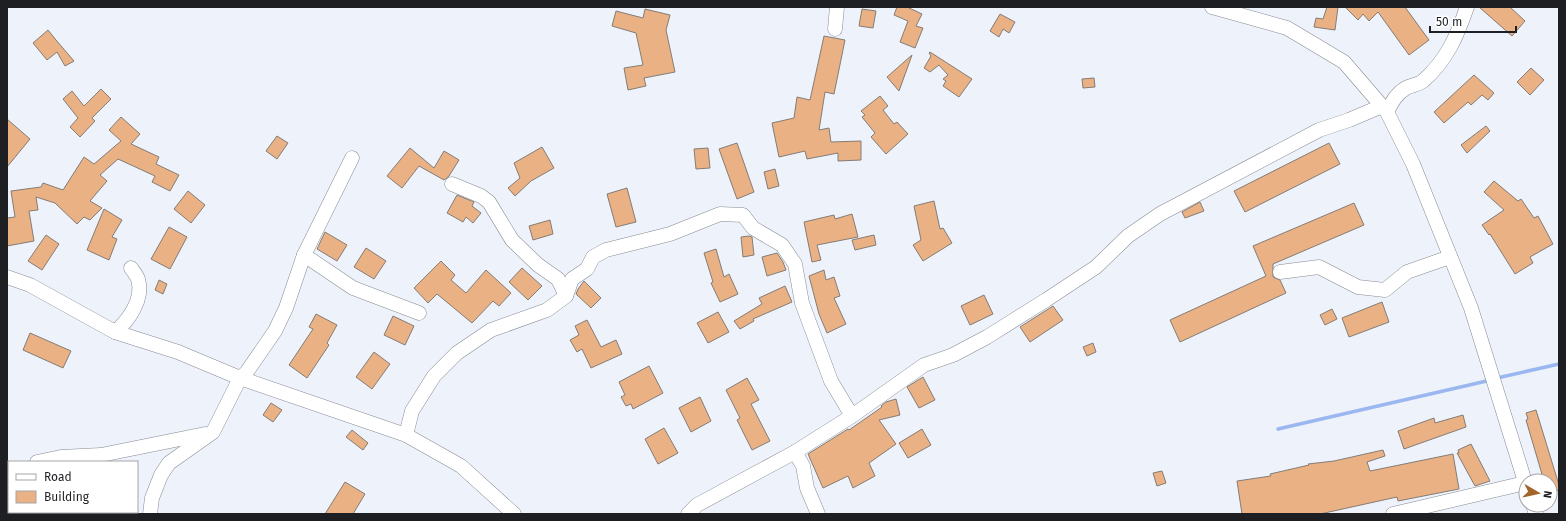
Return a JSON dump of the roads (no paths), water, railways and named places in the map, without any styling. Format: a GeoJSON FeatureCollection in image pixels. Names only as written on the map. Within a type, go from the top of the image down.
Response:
{"type":"FeatureCollection","features":[{"type":"Feature","properties":{"kind":"street"},"geometry":{"type":"LineString","coordinates":[[835,30],[837,7]]}},
{"type":"Feature","properties":{"kind":"street"},"geometry":{"type":"LineString","coordinates":[[1212,7],[1287,28],[1344,62],[1385,104],[1413,164],[1471,308],[1523,473]]}},
{"type":"Feature","properties":{"kind":"street"},"geometry":{"type":"LineString","coordinates":[[688,514],[697,505],[795,452],[852,416],[924,365],[953,355],[980,341],[1046,300],[1096,267],[1128,236],[1160,214],[1320,130],[1349,120],[1385,104],[1406,88],[1422,82],[1448,53],[1454,43],[1467,7]]}},
{"type":"Feature","properties":{"kind":"street"},"geometry":{"type":"LineString","coordinates":[[150,514],[152,498],[161,475],[170,463],[213,432],[240,378],[246,374],[275,331],[286,308],[304,255],[352,158]]}},
{"type":"Feature","properties":{"kind":"street"},"geometry":{"type":"LineString","coordinates":[[452,184],[481,196],[489,202],[512,240],[538,265],[558,279],[566,296]]}},
{"type":"Feature","properties":{"kind":"street"},"geometry":{"type":"LineString","coordinates":[[406,435],[412,411],[434,376],[457,353],[492,330],[547,310],[566,296],[572,279],[587,269],[593,257],[606,250],[670,234],[720,214],[743,215],[753,228],[782,245],[795,264],[802,303],[831,381],[852,416]]}},
{"type":"Feature","properties":{"kind":"street"},"geometry":{"type":"LineString","coordinates":[[304,255],[353,288],[419,313]]}},
{"type":"Feature","properties":{"kind":"street"},"geometry":{"type":"LineString","coordinates":[[1280,272],[1319,266],[1358,287],[1385,290],[1407,272],[1450,257]]}},
{"type":"Feature","properties":{"kind":"street"},"geometry":{"type":"LineString","coordinates":[[115,332],[128,320],[138,298],[138,279],[132,268]]}},
{"type":"Feature","properties":{"kind":"street"},"geometry":{"type":"LineString","coordinates":[[7,277],[30,285],[115,332],[178,352],[240,378],[406,435],[461,466],[514,514]]}},
{"type":"Feature","properties":{"kind":"street"},"geometry":{"type":"LineString","coordinates":[[42,461],[61,457],[101,456],[213,432]]}},
{"type":"Feature","properties":{"kind":"street"},"geometry":{"type":"LineString","coordinates":[[795,452],[803,466],[807,488],[818,514]]}},
{"type":"Feature","properties":{"kind":"street"},"geometry":{"type":"LineString","coordinates":[[1393,514],[1518,486]]}},
{"type":"Feature","properties":{"kind":"waterway"},"geometry":{"type":"LineString","coordinates":[[1497,378],[1559,364]]}},
{"type":"Feature","properties":{"kind":"waterway"},"geometry":{"type":"LineString","coordinates":[[1278,429],[1491,380]]}}]}
